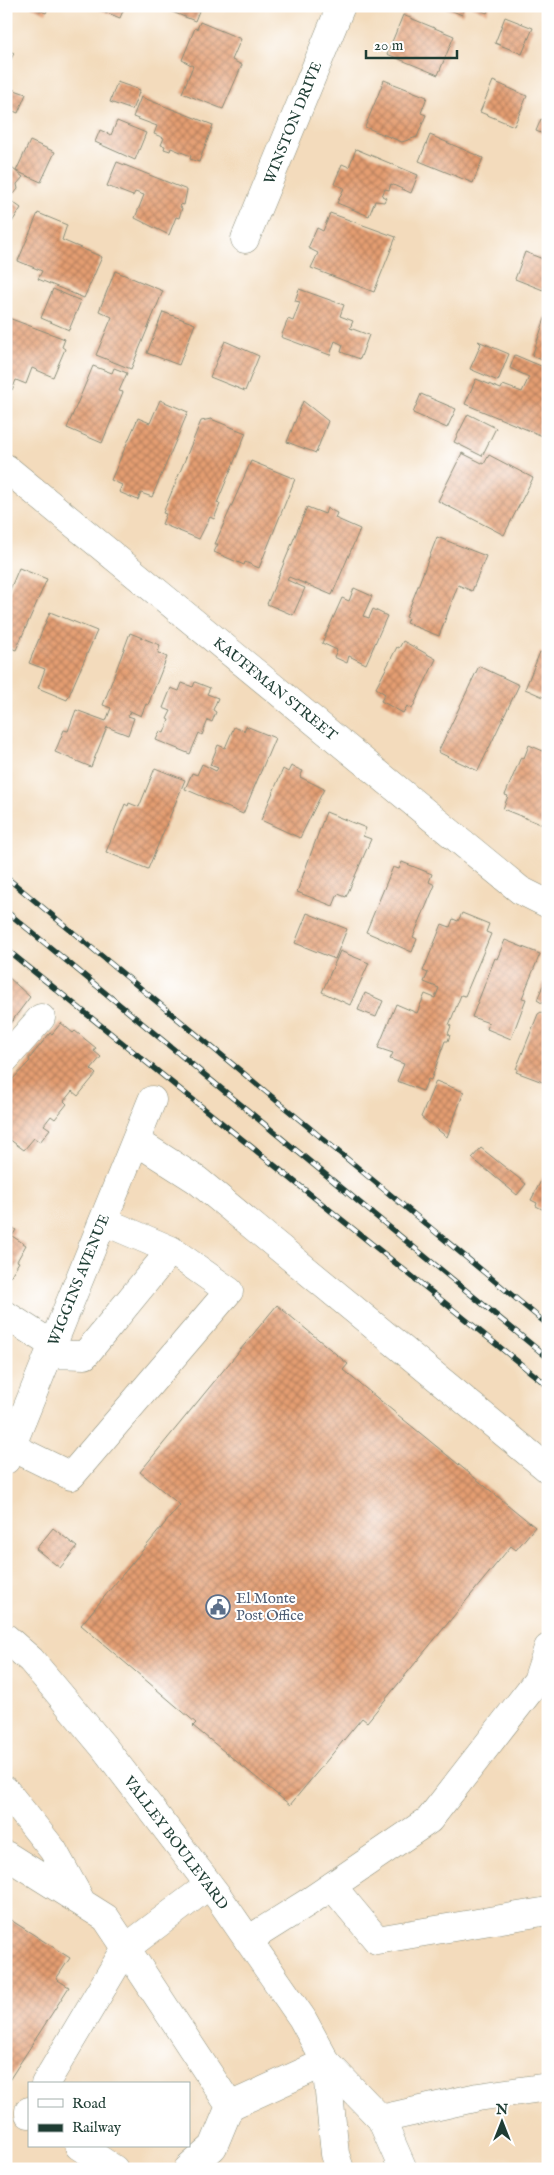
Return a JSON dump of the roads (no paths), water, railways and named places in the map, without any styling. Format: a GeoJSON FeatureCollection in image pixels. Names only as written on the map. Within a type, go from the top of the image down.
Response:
{"type":"FeatureCollection","features":[{"type":"Feature","properties":{"kind":"street","name":"WINSTON DRIVE"},"geometry":{"type":"LineString","coordinates":[[245,239],[341,6]]}},
{"type":"Feature","properties":{"kind":"street","name":"KAUFFMAN STREET"},"geometry":{"type":"LineString","coordinates":[[6,468],[520,890],[548,904]]}},
{"type":"Feature","properties":{"kind":"street"},"geometry":{"type":"LineString","coordinates":[[6,1058],[41,1018]]}},
{"type":"Feature","properties":{"kind":"street","name":"WIGGINS AVENUE"},"geometry":{"type":"LineString","coordinates":[[9,1454],[152,1100]]}},
{"type":"Feature","properties":{"kind":"street"},"geometry":{"type":"LineString","coordinates":[[136,1141],[197,1180],[548,1469]]}},
{"type":"Feature","properties":{"kind":"street"},"geometry":{"type":"LineString","coordinates":[[9,1454],[71,1476],[229,1290],[171,1250],[103,1221]]}},
{"type":"Feature","properties":{"kind":"street"},"geometry":{"type":"LineString","coordinates":[[6,1315],[51,1350],[85,1355],[171,1250]]}},
{"type":"Feature","properties":{"kind":"street","name":"VALLEY BOULEVARD"},"geometry":{"type":"LineString","coordinates":[[6,1638],[31,1660],[103,1746],[209,1884],[302,2018],[326,2062],[381,2119],[403,2169]]}},
{"type":"Feature","properties":{"kind":"street"},"geometry":{"type":"LineString","coordinates":[[248,1940],[332,1886],[428,1820],[537,1681],[548,1648]]}},
{"type":"Feature","properties":{"kind":"street"},"geometry":{"type":"LineString","coordinates":[[6,1791],[53,1850],[82,1902]]}},
{"type":"Feature","properties":{"kind":"street"},"geometry":{"type":"LineString","coordinates":[[6,1855],[106,1918],[230,2106]]}},
{"type":"Feature","properties":{"kind":"street"},"geometry":{"type":"LineString","coordinates":[[46,2082],[126,1948],[209,1884]]}},
{"type":"Feature","properties":{"kind":"street"},"geometry":{"type":"LineString","coordinates":[[332,1886],[376,1940],[548,1911]]}},
{"type":"Feature","properties":{"kind":"street"},"geometry":{"type":"LineString","coordinates":[[188,2169],[213,2147],[230,2106],[326,2062]]}},
{"type":"Feature","properties":{"kind":"street","name":"VALLEY BOULEVARD"},"geometry":{"type":"LineString","coordinates":[[326,2062],[335,2154],[340,2169]]}},
{"type":"Feature","properties":{"kind":"street"},"geometry":{"type":"LineString","coordinates":[[381,2119],[478,2097],[548,2087]]}},
{"type":"Feature","properties":{"kind":"street"},"geometry":{"type":"LineString","coordinates":[[82,2148],[114,2169]]}},
{"type":"Feature","properties":{"kind":"railway"},"geometry":{"type":"LineString","coordinates":[[6,877],[548,1325]]}},
{"type":"Feature","properties":{"kind":"railway"},"geometry":{"type":"LineString","coordinates":[[6,911],[548,1358]]}},
{"type":"Feature","properties":{"kind":"railway"},"geometry":{"type":"LineString","coordinates":[[6,949],[548,1386]]}},
{"type":"Feature","properties":{"kind":"place","name":"El Monte Post Office"},"geometry":{"type":"Point","coordinates":[218,1607]}}]}
